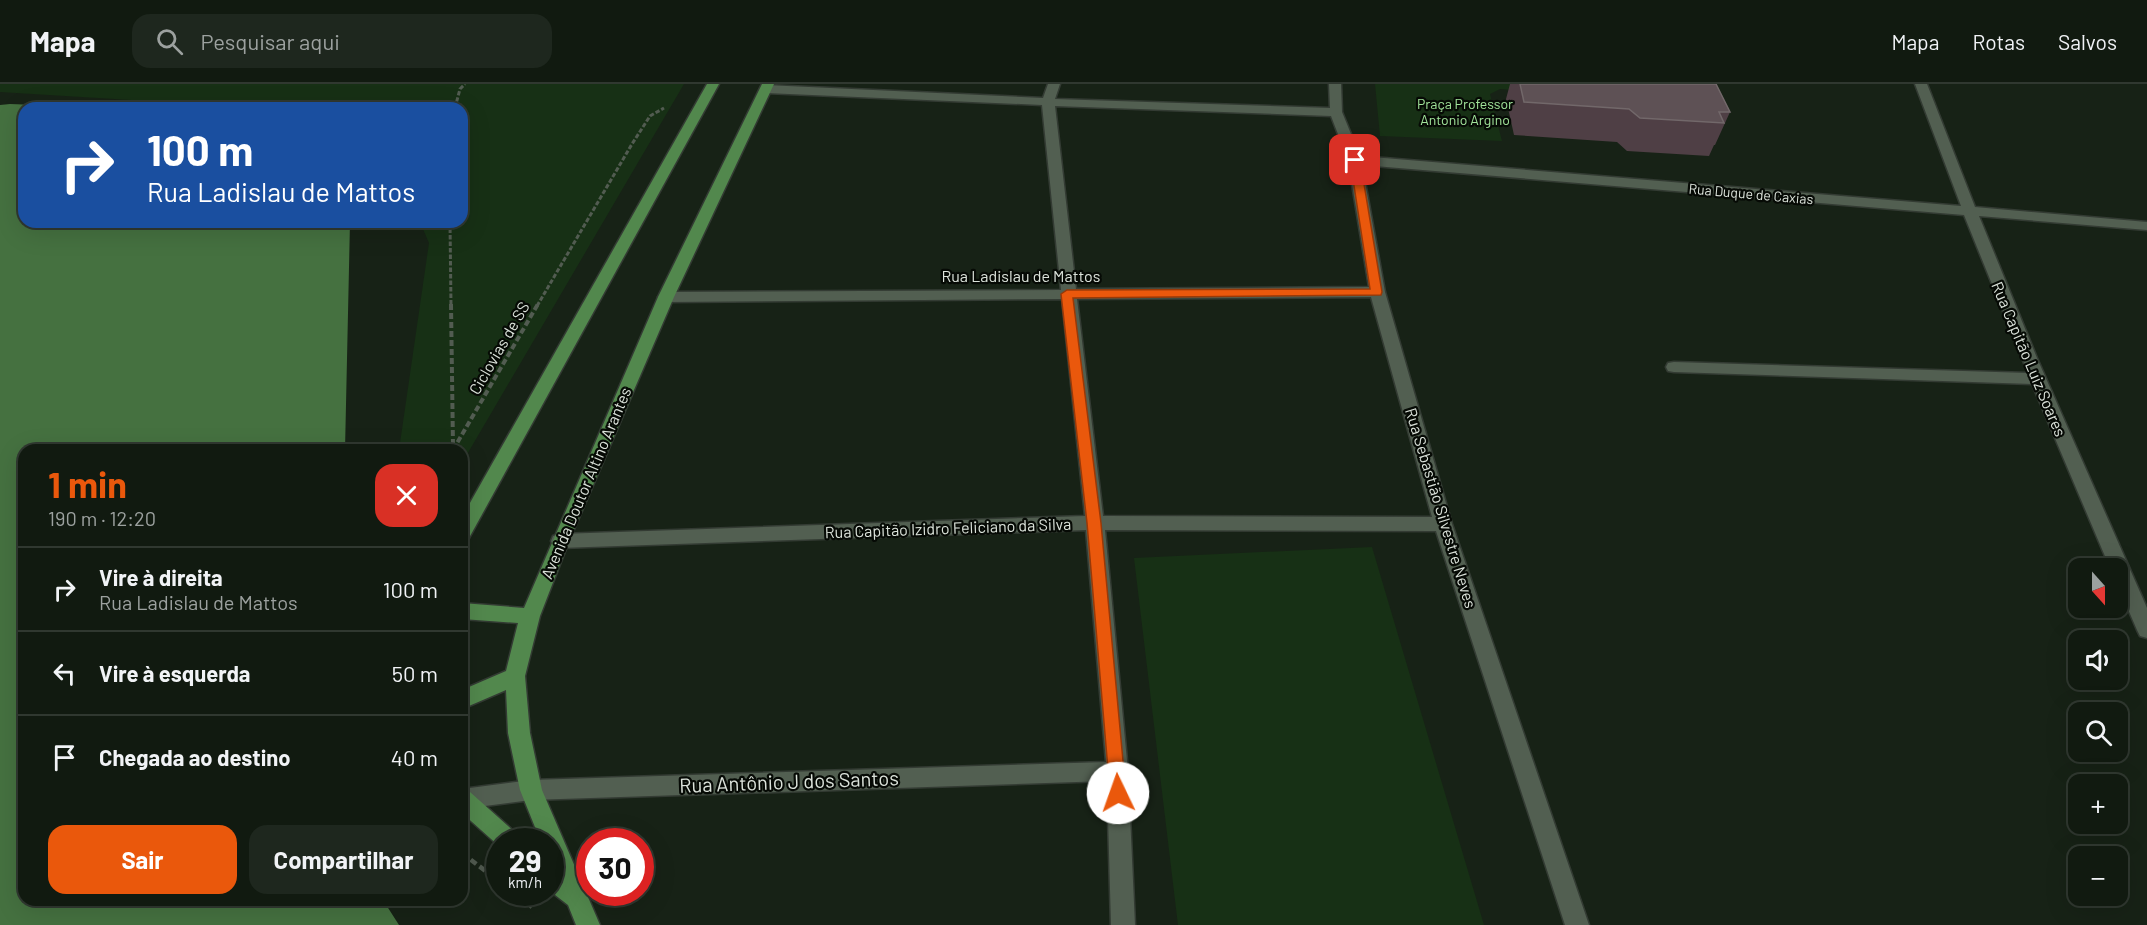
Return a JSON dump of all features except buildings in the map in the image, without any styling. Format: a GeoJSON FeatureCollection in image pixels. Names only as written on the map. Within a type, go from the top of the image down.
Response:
{"type":"FeatureCollection","features":[{"type":"Feature","properties":{"kind":"main road"},"geometry":{"type":"LineString","coordinates":[[468,522],[713,84]]}},
{"type":"Feature","properties":{"kind":"main road","name":"Avenida Doutor Altino Arantes"},"geometry":{"type":"LineString","coordinates":[[588,925],[531,790],[519,733],[515,676],[530,616],[560,541],[666,297],[767,86]]}},
{"type":"Feature","properties":{"kind":"main road"},"geometry":{"type":"LineString","coordinates":[[468,611],[530,616]]}},
{"type":"Feature","properties":{"kind":"main road"},"geometry":{"type":"LineString","coordinates":[[468,697],[515,676]]}},
{"type":"Feature","properties":{"kind":"main road"},"geometry":{"type":"LineString","coordinates":[[468,804],[494,828]]}},
{"type":"Feature","properties":{"kind":"main road","name":"Avenida Doutor Altino Arantes"},"geometry":{"type":"LineString","coordinates":[[564,888],[575,898]]}},
{"type":"Feature","properties":{"kind":"street"},"geometry":{"type":"LineString","coordinates":[[1054,84],[1048,102],[1067,294],[1094,523],[1117,771],[1123,925]]}},
{"type":"Feature","properties":{"kind":"street","name":"Rua Sebastião Silvestre Neves"},"geometry":{"type":"LineString","coordinates":[[1335,84],[1336,112],[1355,160],[1377,292],[1443,524],[1577,925]]}},
{"type":"Feature","properties":{"kind":"street","name":"Rua Capitão Luiz Soares"},"geometry":{"type":"LineString","coordinates":[[1921,84],[1968,213],[2036,379],[2147,630]]}},
{"type":"Feature","properties":{"kind":"street"},"geometry":{"type":"LineString","coordinates":[[767,86],[1048,102],[1336,112]]}},
{"type":"Feature","properties":{"kind":"street","name":"Rua Duque de Caxias"},"geometry":{"type":"LineString","coordinates":[[1355,160],[1968,213],[2147,226]]}},
{"type":"Feature","properties":{"kind":"street","name":"Rua Ladislau de Mattos"},"geometry":{"type":"LineString","coordinates":[[666,297],[1377,292]]}},
{"type":"Feature","properties":{"kind":"street"},"geometry":{"type":"LineString","coordinates":[[1674,367],[2036,379]]}},
{"type":"Feature","properties":{"kind":"street","name":"Rua Capitão Izidro Feliciano da Silva"},"geometry":{"type":"LineString","coordinates":[[560,541],[1094,523],[1443,524]]}},
{"type":"Feature","properties":{"kind":"street","name":"Rua Antônio J dos Santos"},"geometry":{"type":"LineString","coordinates":[[468,798],[531,790],[1117,771]]}},
{"type":"Feature","properties":{"kind":"path"},"geometry":{"type":"LineString","coordinates":[[457,102],[460,89],[465,84]]}},
{"type":"Feature","properties":{"kind":"path","name":"Ciclovias de SS"},"geometry":{"type":"LineString","coordinates":[[456,444],[632,144],[650,116],[670,104]]}},
{"type":"Feature","properties":{"kind":"path","name":"Ciclovias de SS"},"geometry":{"type":"LineString","coordinates":[[450,228],[453,444]]}},
{"type":"Feature","properties":{"kind":"path"},"geometry":{"type":"LineString","coordinates":[[468,858],[486,871]]}},
{"type":"Feature","properties":{"kind":"green space"},"geometry":{"type":"Polygon","coordinates":[[[0,84],[684,84],[468,453],[468,444],[400,444],[429,243],[423,228],[468,228],[468,102],[163,102],[0,92],[0,84]]]}},
{"type":"Feature","properties":{"kind":"green space","name":"Praça Professor Antonio Argino"},"geometry":{"type":"Polygon","coordinates":[[[1375,84],[1588,84],[1590,96],[1500,89],[1490,94],[1502,141],[1380,136],[1375,84]]]}},
{"type":"Feature","properties":{"kind":"green space"},"geometry":{"type":"Polygon","coordinates":[[[1372,547],[1484,925],[1178,925],[1134,558],[1372,547]]]}},
{"type":"Feature","properties":{"kind":"shaded area"},"geometry":{"type":"Polygon","coordinates":[[[18,104],[18,228],[350,228],[345,444],[18,444],[18,906],[387,906],[399,925],[0,925],[0,105],[18,104]]]}},
{"type":"Feature","properties":{"kind":"route"},"geometry":{"type":"LineString","coordinates":[[1118,793],[1094,523],[1067,294],[1377,292],[1355,160]]}}]}
